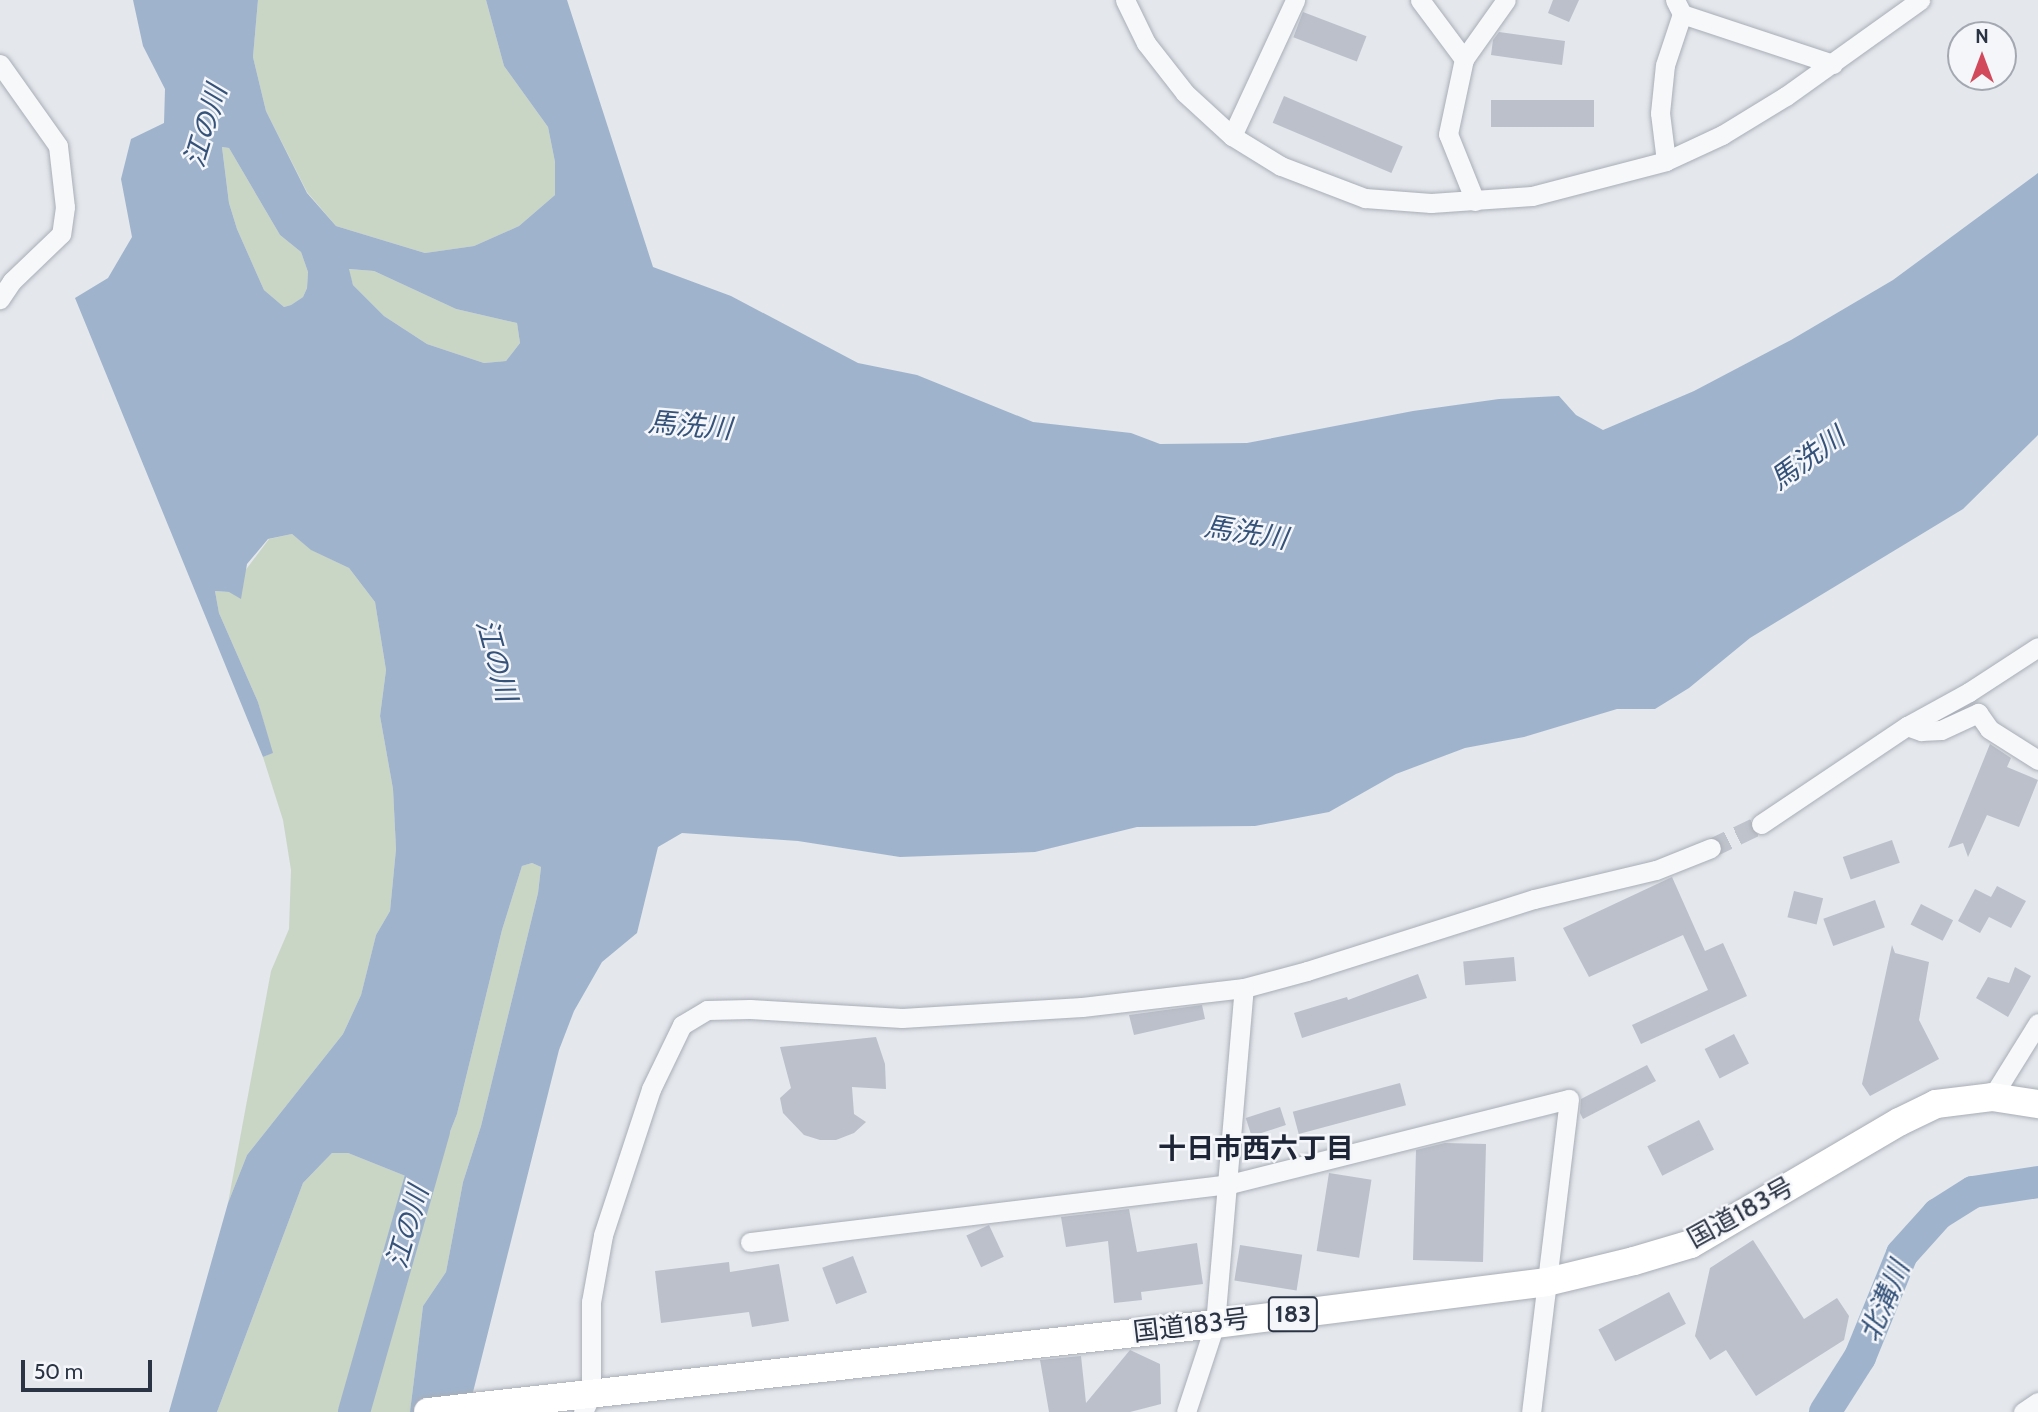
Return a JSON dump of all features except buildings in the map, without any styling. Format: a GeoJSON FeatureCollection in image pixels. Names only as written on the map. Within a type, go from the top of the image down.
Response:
{"type":"FeatureCollection","features":[{"type":"Feature","properties":{"kind":"highway","name":"国道183号"},"geometry":{"type":"LineString","coordinates":[[428,1412],[554,1398],[587,1404],[1546,1282],[1691,1244],[1899,1122],[1936,1104],[1992,1097],[2038,1104]]}},
{"type":"Feature","properties":{"kind":"street"},"geometry":{"type":"LineString","coordinates":[[1125,0],[1146,44],[1185,93],[1232,136],[1281,166],[1365,198],[1431,203],[1532,196],[1666,162],[1722,135],[1833,64],[1920,0]]}},
{"type":"Feature","properties":{"kind":"street"},"geometry":{"type":"LineString","coordinates":[[1232,136],[1294,0]]}},
{"type":"Feature","properties":{"kind":"street"},"geometry":{"type":"LineString","coordinates":[[1420,0],[1464,59]]}},
{"type":"Feature","properties":{"kind":"street"},"geometry":{"type":"LineString","coordinates":[[1475,201],[1448,134],[1464,59],[1506,0]]}},
{"type":"Feature","properties":{"kind":"street"},"geometry":{"type":"LineString","coordinates":[[1666,162],[1660,113],[1665,65],[1679,7],[1833,64]]}},
{"type":"Feature","properties":{"kind":"street"},"geometry":{"type":"LineString","coordinates":[[0,64],[58,146],[65,207],[61,234],[12,281],[0,299]]}},
{"type":"Feature","properties":{"kind":"street"},"geometry":{"type":"LineString","coordinates":[[1761,824],[1907,726],[1969,692],[2038,647]]}},
{"type":"Feature","properties":{"kind":"street"},"geometry":{"type":"LineString","coordinates":[[1907,726],[1921,731],[1941,730],[1978,713],[1989,729],[2038,760]]}},
{"type":"Feature","properties":{"kind":"street"},"geometry":{"type":"LineString","coordinates":[[587,1404],[591,1302],[603,1235],[651,1089],[682,1025],[706,1010],[750,1009],[902,1018],[1082,1007],[1244,988],[1307,971],[1534,899],[1656,870],[1711,848]]}},
{"type":"Feature","properties":{"kind":"street"},"geometry":{"type":"LineString","coordinates":[[1186,1412],[1215,1324],[1230,1184],[1244,988]]}},
{"type":"Feature","properties":{"kind":"street"},"geometry":{"type":"LineString","coordinates":[[1992,1097],[2038,1023]]}},
{"type":"Feature","properties":{"kind":"street"},"geometry":{"type":"LineString","coordinates":[[750,1242],[1230,1184],[1569,1099],[1531,1412]]}},
{"type":"Feature","properties":{"kind":"street"},"geometry":{"type":"LineString","coordinates":[[2022,1412],[2038,1402]]}},
{"type":"Feature","properties":{"kind":"green space"},"geometry":{"type":"Polygon","coordinates":[[[258,0],[486,0],[504,66],[548,127],[555,162],[555,195],[519,226],[474,246],[425,253],[336,226],[307,192],[266,111],[253,57],[258,0]]]}},
{"type":"Feature","properties":{"kind":"green space"},"geometry":{"type":"Polygon","coordinates":[[[222,147],[229,148],[280,235],[301,252],[308,272],[307,288],[303,297],[291,305],[284,307],[264,290],[237,229],[229,203],[222,147]]]}},
{"type":"Feature","properties":{"kind":"green space"},"geometry":{"type":"Polygon","coordinates":[[[348,269],[374,271],[456,309],[517,323],[520,343],[506,361],[484,363],[427,344],[384,316],[353,285],[348,269]]]}},
{"type":"Feature","properties":{"kind":"green space"},"geometry":{"type":"Polygon","coordinates":[[[292,534],[312,550],[349,568],[375,602],[386,670],[380,716],[393,789],[396,849],[390,911],[376,935],[361,995],[343,1034],[247,1155],[228,1203],[271,971],[289,929],[291,870],[283,820],[263,757],[272,753],[258,702],[219,613],[215,591],[229,592],[269,539],[292,534]]]}},
{"type":"Feature","properties":{"kind":"green space"},"geometry":{"type":"Polygon","coordinates":[[[532,863],[541,867],[538,893],[481,1126],[463,1182],[446,1272],[423,1306],[410,1412],[217,1412],[303,1183],[332,1153],[348,1153],[408,1177],[435,1170],[457,1114],[502,930],[522,866],[532,863]]]}},
{"type":"Feature","properties":{"kind":"water","name":"馬洗川"},"geometry":{"type":"Polygon","coordinates":[[[133,0],[258,0],[253,57],[266,111],[307,193],[336,226],[425,253],[474,246],[519,226],[555,195],[555,162],[548,127],[504,66],[486,0],[567,0],[653,267],[731,296],[858,363],[917,375],[1033,422],[1131,433],[1160,444],[1247,443],[1413,411],[1499,399],[1559,396],[1576,415],[1603,430],[1694,391],[1791,340],[1893,280],[2038,173],[2038,435],[1963,509],[1750,638],[1689,688],[1655,709],[1617,709],[1524,737],[1465,748],[1396,774],[1329,812],[1255,826],[1137,827],[1035,852],[900,857],[798,841],[682,833],[658,847],[637,933],[602,962],[574,1011],[559,1050],[468,1412],[410,1412],[423,1306],[446,1272],[463,1182],[481,1126],[538,893],[541,867],[532,863],[522,866],[502,930],[457,1114],[435,1170],[408,1177],[348,1153],[332,1153],[303,1183],[217,1412],[169,1412],[228,1203],[247,1155],[343,1034],[361,995],[376,935],[390,911],[396,849],[393,789],[380,716],[386,670],[375,602],[349,568],[311,550],[292,534],[268,539],[247,564],[241,599],[229,592],[215,591],[219,613],[258,702],[273,753],[263,757],[75,298],[108,278],[132,237],[121,179],[131,139],[164,123],[165,89],[143,46],[133,0]],[[222,147],[229,203],[237,229],[264,290],[284,307],[291,305],[303,297],[307,288],[308,272],[301,252],[280,235],[229,148],[222,147]],[[349,269],[353,285],[384,316],[427,344],[484,363],[506,361],[520,343],[517,323],[456,309],[374,271],[349,269]]]}},
{"type":"Feature","properties":{"kind":"waterway","name":"江の川"},"geometry":{"type":"LineString","coordinates":[[354,1412],[434,1131]]}},
{"type":"Feature","properties":{"kind":"waterway","name":"北溝川"},"geometry":{"type":"LineString","coordinates":[[1825,1412],[1860,1357],[1902,1254],[1938,1214],[1973,1192],[2038,1182]]}},
{"type":"Feature","properties":{"kind":"tunnel"},"geometry":{"type":"LineString","coordinates":[[1711,848],[1761,824]]}},
{"type":"Feature","properties":{"kind":"district","name":"十日市西六丁目"},"geometry":{"type":"Point","coordinates":[1256,1148]}}]}
